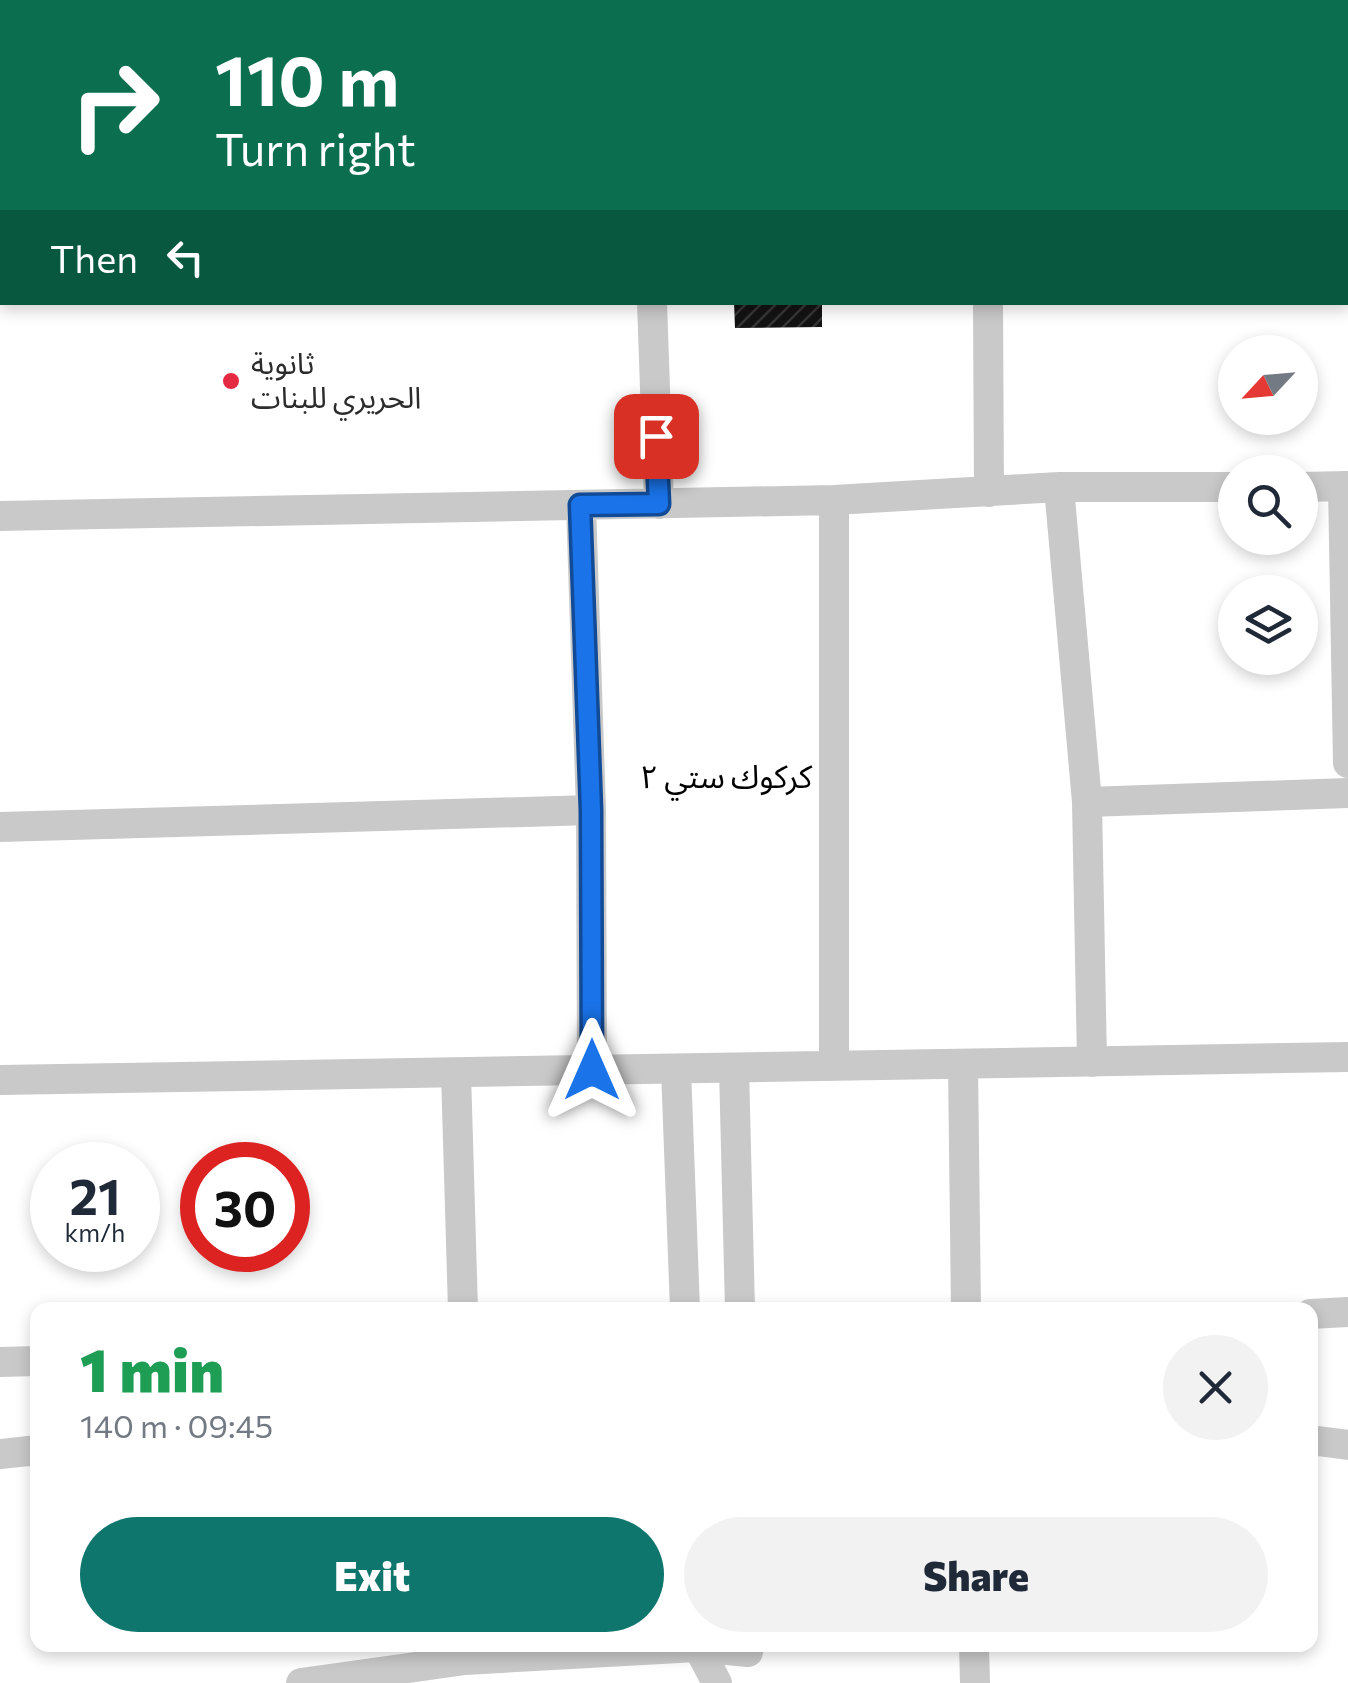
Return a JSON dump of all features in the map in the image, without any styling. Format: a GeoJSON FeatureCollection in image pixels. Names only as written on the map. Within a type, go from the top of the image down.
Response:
{"type":"FeatureCollection","features":[{"type":"Feature","properties":{"kind":"street"},"geometry":{"type":"LineString","coordinates":[[652,305],[659,504]]}},
{"type":"Feature","properties":{"kind":"street"},"geometry":{"type":"LineString","coordinates":[[988,305],[989,492]]}},
{"type":"Feature","properties":{"kind":"street"},"geometry":{"type":"LineString","coordinates":[[1318,486],[1345,486],[1348,763]]}},
{"type":"Feature","properties":{"kind":"street"},"geometry":{"type":"LineString","coordinates":[[0,516],[834,500],[1060,488],[1218,487]]}},
{"type":"Feature","properties":{"kind":"street"},"geometry":{"type":"LineString","coordinates":[[1060,488],[1087,802],[1092,1062]]}},
{"type":"Feature","properties":{"kind":"street"},"geometry":{"type":"LineString","coordinates":[[834,500],[834,1066]]}},
{"type":"Feature","properties":{"kind":"street"},"geometry":{"type":"LineString","coordinates":[[580,505],[591,810],[592,1070]]}},
{"type":"Feature","properties":{"kind":"street"},"geometry":{"type":"LineString","coordinates":[[1087,802],[1348,793]]}},
{"type":"Feature","properties":{"kind":"street"},"geometry":{"type":"LineString","coordinates":[[0,827],[591,810]]}},
{"type":"Feature","properties":{"kind":"street"},"geometry":{"type":"LineString","coordinates":[[0,1080],[1348,1057]]}},
{"type":"Feature","properties":{"kind":"street"},"geometry":{"type":"LineString","coordinates":[[963,1064],[966,1302]]}},
{"type":"Feature","properties":{"kind":"street"},"geometry":{"type":"LineString","coordinates":[[676,1068],[684,1302]]}},
{"type":"Feature","properties":{"kind":"street"},"geometry":{"type":"LineString","coordinates":[[734,1068],[740,1302]]}},
{"type":"Feature","properties":{"kind":"street"},"geometry":{"type":"LineString","coordinates":[[456,1073],[462,1302]]}},
{"type":"Feature","properties":{"kind":"street"},"geometry":{"type":"LineString","coordinates":[[1318,1314],[1348,1312]]}},
{"type":"Feature","properties":{"kind":"street"},"geometry":{"type":"LineString","coordinates":[[0,1362],[30,1360]]}},
{"type":"Feature","properties":{"kind":"street"},"geometry":{"type":"LineString","coordinates":[[1318,1441],[1348,1444]]}},
{"type":"Feature","properties":{"kind":"street"},"geometry":{"type":"LineString","coordinates":[[0,1454],[30,1451]]}},
{"type":"Feature","properties":{"kind":"street"},"geometry":{"type":"LineString","coordinates":[[300,1683],[465,1653],[498,1652]]}},
{"type":"Feature","properties":{"kind":"street"},"geometry":{"type":"LineString","coordinates":[[700,1652],[716,1683]]}},
{"type":"Feature","properties":{"kind":"street"},"geometry":{"type":"LineString","coordinates":[[743,1683],[748,1652]]}},
{"type":"Feature","properties":{"kind":"street"},"geometry":{"type":"LineString","coordinates":[[974,1652],[975,1683]]}},
{"type":"Feature","properties":{"kind":"building"},"geometry":{"type":"Polygon","coordinates":[[[734,305],[822,305],[822,327],[735,328],[734,305]]]}},
{"type":"Feature","properties":{"kind":"place","name":"ثانوية الحريري للبنات"},"geometry":{"type":"Point","coordinates":[231,381]}},
{"type":"Feature","properties":{"kind":"district","name":"كركوك ستي ٢"},"geometry":{"type":"Point","coordinates":[726,777]}},
{"type":"Feature","properties":{"kind":"route"},"geometry":{"type":"LineString","coordinates":[[592,1070],[591,810],[580,505],[659,504],[656,436]]}}]}
